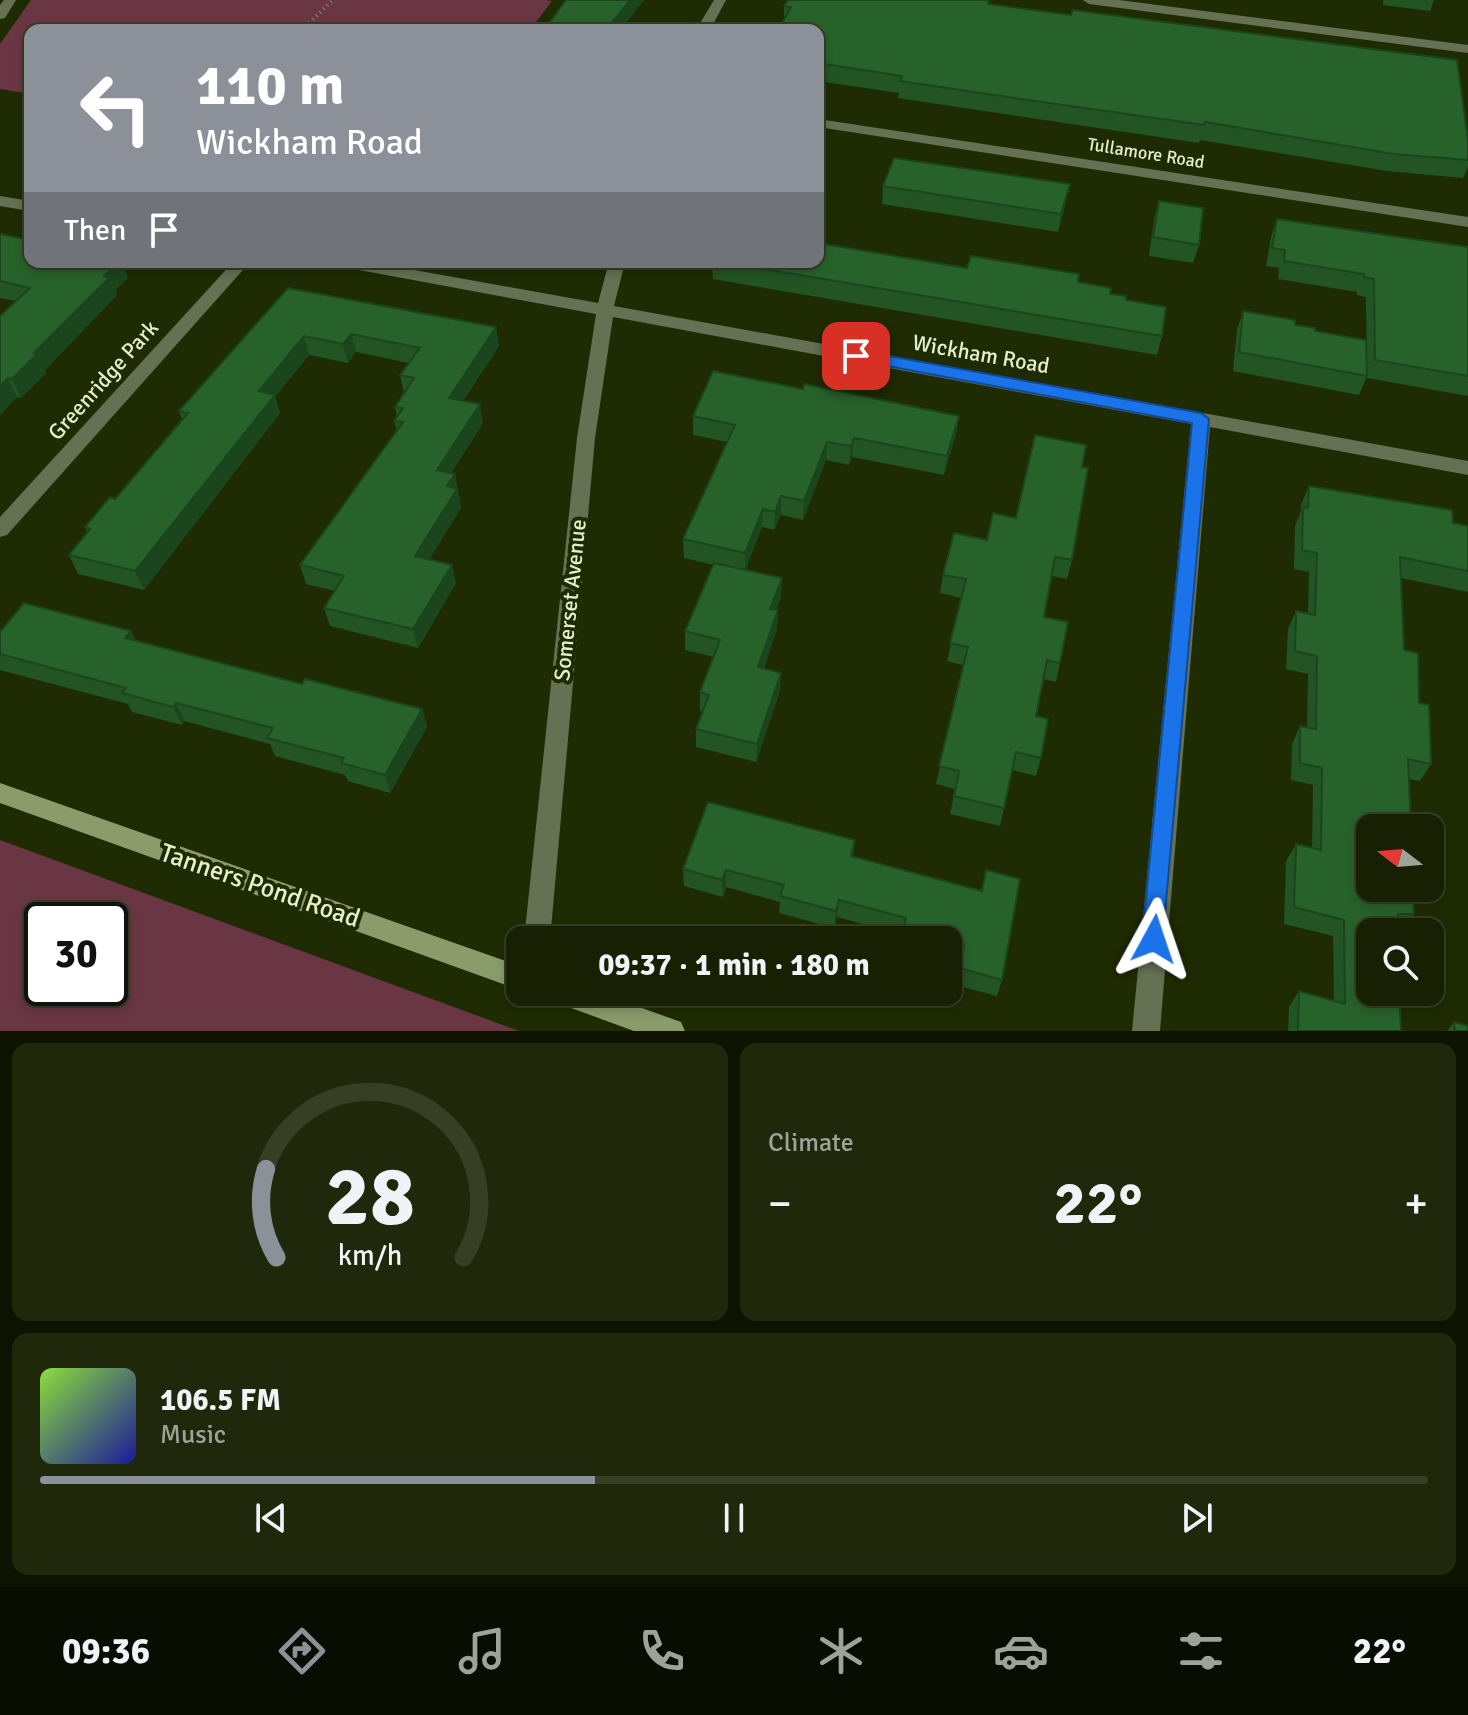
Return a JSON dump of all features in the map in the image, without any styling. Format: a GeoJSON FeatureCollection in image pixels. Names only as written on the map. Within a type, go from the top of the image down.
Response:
{"type":"FeatureCollection","features":[{"type":"Feature","properties":{"kind":"street"},"geometry":{"type":"LineString","coordinates":[[0,15],[10,0]]}},
{"type":"Feature","properties":{"kind":"street"},"geometry":{"type":"LineString","coordinates":[[706,24],[720,0]]}},
{"type":"Feature","properties":{"kind":"street"},"geometry":{"type":"LineString","coordinates":[[1089,0],[1468,49]]}},
{"type":"Feature","properties":{"kind":"street","name":"Tullamore Road"},"geometry":{"type":"LineString","coordinates":[[824,124],[1468,222]]}},
{"type":"Feature","properties":{"kind":"street"},"geometry":{"type":"LineString","coordinates":[[0,201],[24,205]]}},
{"type":"Feature","properties":{"kind":"street","name":"Greenridge Park"},"geometry":{"type":"LineString","coordinates":[[0,530],[237,268]]}},
{"type":"Feature","properties":{"kind":"street","name":"Wickham Road"},"geometry":{"type":"LineString","coordinates":[[376,268],[1468,468]]}},
{"type":"Feature","properties":{"kind":"street","name":"Somerset Avenue"},"geometry":{"type":"LineString","coordinates":[[538,926],[586,438],[605,309],[615,268]]}},
{"type":"Feature","properties":{"kind":"street"},"geometry":{"type":"LineString","coordinates":[[1146,1031],[1201,419]]}},
{"type":"Feature","properties":{"kind":"street","name":"Tanners Pond Road"},"geometry":{"type":"LineString","coordinates":[[0,793],[506,973]]}},
{"type":"Feature","properties":{"kind":"street"},"geometry":{"type":"LineString","coordinates":[[600,1006],[671,1031]]}},
{"type":"Feature","properties":{"kind":"path"},"geometry":{"type":"LineString","coordinates":[[308,24],[333,0]]}},
{"type":"Feature","properties":{"kind":"shaded area"},"geometry":{"type":"Polygon","coordinates":[[[31,0],[552,1],[535,24],[24,24],[24,93],[0,89],[0,44],[31,0]]]}},
{"type":"Feature","properties":{"kind":"shaded area"},"geometry":{"type":"Polygon","coordinates":[[[0,840],[519,1031],[0,1031],[0,840]]]}},
{"type":"Feature","properties":{"kind":"building"},"geometry":{"type":"Polygon","coordinates":[[[566,0],[630,0],[611,24],[548,24],[566,0]]]}},
{"type":"Feature","properties":{"kind":"building"},"geometry":{"type":"Polygon","coordinates":[[[788,0],[989,0],[988,4],[1071,15],[1073,10],[1457,60],[1468,160],[1394,154],[1205,122],[1204,125],[900,81],[902,76],[824,64],[824,24],[781,24],[791,7],[784,6],[788,0]]]}},
{"type":"Feature","properties":{"kind":"building"},"geometry":{"type":"Polygon","coordinates":[[[894,158],[1070,184],[1061,214],[883,186],[894,158]]]}},
{"type":"Feature","properties":{"kind":"building"},"geometry":{"type":"Polygon","coordinates":[[[1159,201],[1203,208],[1199,245],[1153,237],[1159,201]]]}},
{"type":"Feature","properties":{"kind":"building"},"geometry":{"type":"Polygon","coordinates":[[[1277,219],[1468,247],[1468,376],[1375,360],[1374,279],[1364,277],[1364,274],[1284,261],[1285,250],[1272,248],[1277,219]]]}},
{"type":"Feature","properties":{"kind":"building"},"geometry":{"type":"Polygon","coordinates":[[[0,234],[24,239],[24,268],[112,268],[104,276],[110,277],[34,353],[37,354],[12,379],[8,378],[0,386],[0,316],[30,288],[0,281],[0,234]]]}},
{"type":"Feature","properties":{"kind":"building"},"geometry":{"type":"Polygon","coordinates":[[[824,244],[967,268],[971,256],[1079,274],[1078,282],[1111,288],[1110,294],[1126,296],[1126,300],[1166,307],[1162,336],[759,268],[824,268],[824,244]]]}},
{"type":"Feature","properties":{"kind":"building"},"geometry":{"type":"Polygon","coordinates":[[[288,288],[496,327],[449,398],[480,404],[437,470],[455,474],[447,486],[457,489],[415,556],[452,565],[413,629],[324,608],[344,576],[300,565],[403,422],[394,421],[403,408],[395,407],[414,378],[400,375],[420,348],[351,334],[343,344],[304,336],[259,391],[275,395],[135,571],[69,555],[90,529],[85,527],[110,497],[115,499],[188,413],[179,411],[288,288]]]}},
{"type":"Feature","properties":{"kind":"building"},"geometry":{"type":"Polygon","coordinates":[[[1243,311],[1295,320],[1295,325],[1315,328],[1315,331],[1366,340],[1367,376],[1239,352],[1243,311]]]}},
{"type":"Feature","properties":{"kind":"building"},"geometry":{"type":"Polygon","coordinates":[[[713,371],[803,389],[804,384],[959,416],[947,456],[854,438],[851,446],[827,442],[804,501],[781,496],[775,512],[763,509],[745,553],[683,539],[735,425],[693,416],[713,371]]]}},
{"type":"Feature","properties":{"kind":"building"},"geometry":{"type":"Polygon","coordinates":[[[1035,435],[1086,445],[1082,467],[1088,468],[1072,560],[1055,557],[1044,617],[1068,622],[1060,663],[1047,660],[1036,716],[1048,719],[1041,758],[1016,752],[1004,808],[954,796],[959,771],[939,766],[968,647],[950,643],[966,579],[943,575],[954,533],[987,540],[993,513],[1016,518],[1035,435]]]}},
{"type":"Feature","properties":{"kind":"building"},"geometry":{"type":"Polygon","coordinates":[[[1309,486],[1452,510],[1453,523],[1468,526],[1468,571],[1400,557],[1404,650],[1418,653],[1419,703],[1429,705],[1431,764],[1408,759],[1410,814],[1356,814],[1356,902],[1414,902],[1414,914],[1398,914],[1398,918],[1356,918],[1356,1006],[1400,1008],[1401,1031],[1298,1031],[1299,991],[1345,1004],[1344,920],[1294,907],[1296,844],[1321,850],[1322,768],[1300,763],[1300,726],[1316,729],[1317,656],[1295,651],[1296,611],[1315,615],[1317,553],[1302,550],[1303,507],[1308,508],[1309,486]]]}},
{"type":"Feature","properties":{"kind":"building"},"geometry":{"type":"Polygon","coordinates":[[[714,563],[782,578],[770,609],[778,610],[758,667],[781,673],[757,744],[696,729],[709,695],[700,692],[720,640],[685,631],[714,563]]]}},
{"type":"Feature","properties":{"kind":"building"},"geometry":{"type":"Polygon","coordinates":[[[24,603],[131,631],[125,638],[302,684],[305,679],[422,709],[385,775],[341,763],[344,758],[267,738],[273,728],[176,703],[173,707],[122,693],[126,688],[0,654],[0,632],[24,603]]]}},
{"type":"Feature","properties":{"kind":"building"},"geometry":{"type":"Polygon","coordinates":[[[708,802],[855,840],[851,856],[982,891],[986,870],[1020,879],[1002,980],[962,969],[962,926],[904,926],[906,918],[839,900],[836,911],[780,896],[784,885],[726,870],[722,880],[683,869],[708,802]]]}},
{"type":"Feature","properties":{"kind":"building"},"geometry":{"type":"Polygon","coordinates":[[[1454,1022],[1468,1026],[1468,1031],[1455,1031],[1454,1022]]]}},
{"type":"Feature","properties":{"kind":"route"},"geometry":{"type":"LineString","coordinates":[[856,356],[1201,419],[1154,939]]}}]}
